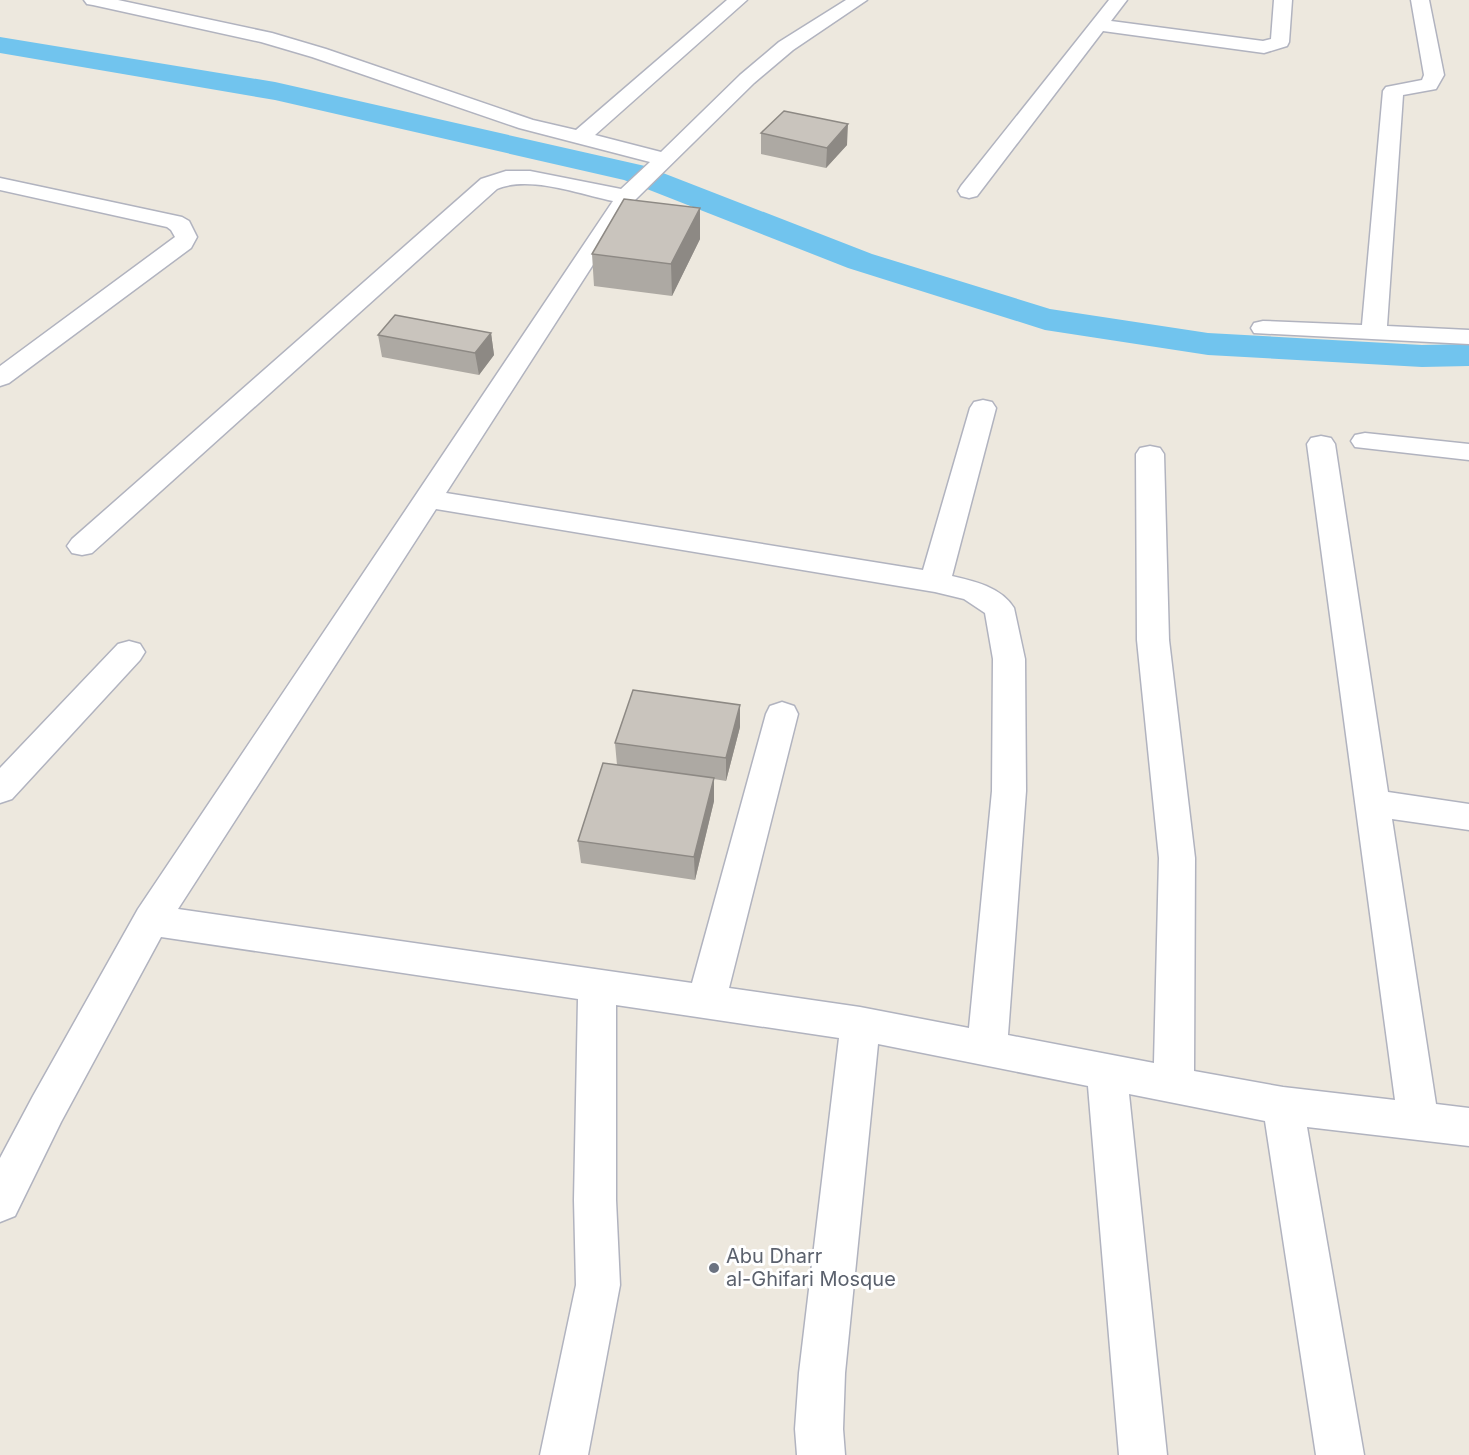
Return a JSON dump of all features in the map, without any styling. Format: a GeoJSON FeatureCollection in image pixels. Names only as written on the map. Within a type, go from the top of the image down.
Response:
{"type":"FeatureCollection","features":[{"type":"Feature","properties":{"kind":"street"},"geometry":{"type":"LineString","coordinates":[[93,0],[265,37],[319,53],[503,117],[662,162]]}},
{"type":"Feature","properties":{"kind":"street"},"geometry":{"type":"LineString","coordinates":[[580,138],[738,0]]}},
{"type":"Feature","properties":{"kind":"street"},"geometry":{"type":"LineString","coordinates":[[0,1202],[47,1109],[151,920],[626,197],[747,79],[786,46],[858,0]]}},
{"type":"Feature","properties":{"kind":"street"},"geometry":{"type":"LineString","coordinates":[[969,191],[1118,0]]}},
{"type":"Feature","properties":{"kind":"street"},"geometry":{"type":"LineString","coordinates":[[1099,25],[1264,47],[1280,42],[1283,0]]}},
{"type":"Feature","properties":{"kind":"street"},"geometry":{"type":"LineString","coordinates":[[1374,333],[1393,91],[1429,85],[1434,75],[1420,0]]}},
{"type":"Feature","properties":{"kind":"street"},"geometry":{"type":"LineString","coordinates":[[82,546],[489,184],[506,177],[530,177],[626,197]]}},
{"type":"Feature","properties":{"kind":"street"},"geometry":{"type":"LineString","coordinates":[[0,184],[174,222],[185,231],[186,237],[183,243],[3,373]]}},
{"type":"Feature","properties":{"kind":"street"},"geometry":{"type":"LineString","coordinates":[[1263,328],[1469,337]]}},
{"type":"Feature","properties":{"kind":"street"},"geometry":{"type":"LineString","coordinates":[[935,582],[983,408]]}},
{"type":"Feature","properties":{"kind":"street"},"geometry":{"type":"LineString","coordinates":[[1365,441],[1469,452]]}},
{"type":"Feature","properties":{"kind":"street"},"geometry":{"type":"LineString","coordinates":[[1321,444],[1418,1120]]}},
{"type":"Feature","properties":{"kind":"street"},"geometry":{"type":"LineString","coordinates":[[1150,454],[1153,640],[1177,858],[1174,1086]]}},
{"type":"Feature","properties":{"kind":"street"},"geometry":{"type":"LineString","coordinates":[[427,499],[935,582],[974,591],[999,608],[1009,659],[1009,791],[987,1049]]}},
{"type":"Feature","properties":{"kind":"street"},"geometry":{"type":"LineString","coordinates":[[0,790],[129,652]]}},
{"type":"Feature","properties":{"kind":"street"},"geometry":{"type":"LineString","coordinates":[[706,1001],[782,714]]}},
{"type":"Feature","properties":{"kind":"street"},"geometry":{"type":"LineString","coordinates":[[1373,803],[1469,817]]}},
{"type":"Feature","properties":{"kind":"street"},"geometry":{"type":"LineString","coordinates":[[151,920],[860,1024],[1282,1106],[1469,1127]]}},
{"type":"Feature","properties":{"kind":"street"},"geometry":{"type":"LineString","coordinates":[[564,1455],[598,1286],[597,984]]}},
{"type":"Feature","properties":{"kind":"street"},"geometry":{"type":"LineString","coordinates":[[821,1455],[819,1429],[822,1373],[860,1024]]}},
{"type":"Feature","properties":{"kind":"street"},"geometry":{"type":"LineString","coordinates":[[1107,1073],[1143,1455]]}},
{"type":"Feature","properties":{"kind":"street"},"geometry":{"type":"LineString","coordinates":[[1282,1106],[1340,1455]]}},
{"type":"Feature","properties":{"kind":"building"},"geometry":{"type":"Polygon","coordinates":[[[784,111],[848,124],[827,148],[761,133],[784,111]]]}},
{"type":"Feature","properties":{"kind":"building"},"geometry":{"type":"Polygon","coordinates":[[[624,199],[700,208],[671,264],[592,254],[624,199]]]}},
{"type":"Feature","properties":{"kind":"building"},"geometry":{"type":"Polygon","coordinates":[[[395,315],[491,333],[475,353],[378,335],[395,315]]]}},
{"type":"Feature","properties":{"kind":"building"},"geometry":{"type":"Polygon","coordinates":[[[633,690],[740,705],[726,758],[615,743],[633,690]]]}},
{"type":"Feature","properties":{"kind":"building"},"geometry":{"type":"Polygon","coordinates":[[[603,763],[714,778],[694,857],[578,841],[603,763]]]}},
{"type":"Feature","properties":{"kind":"waterway"},"geometry":{"type":"LineString","coordinates":[[0,45],[275,91],[634,173],[860,261],[1045,319],[1208,344],[1422,356],[1469,355]]}},
{"type":"Feature","properties":{"kind":"place","name":"Abu Dharr al-Ghifari Mosque"},"geometry":{"type":"Point","coordinates":[714,1268]}}]}
